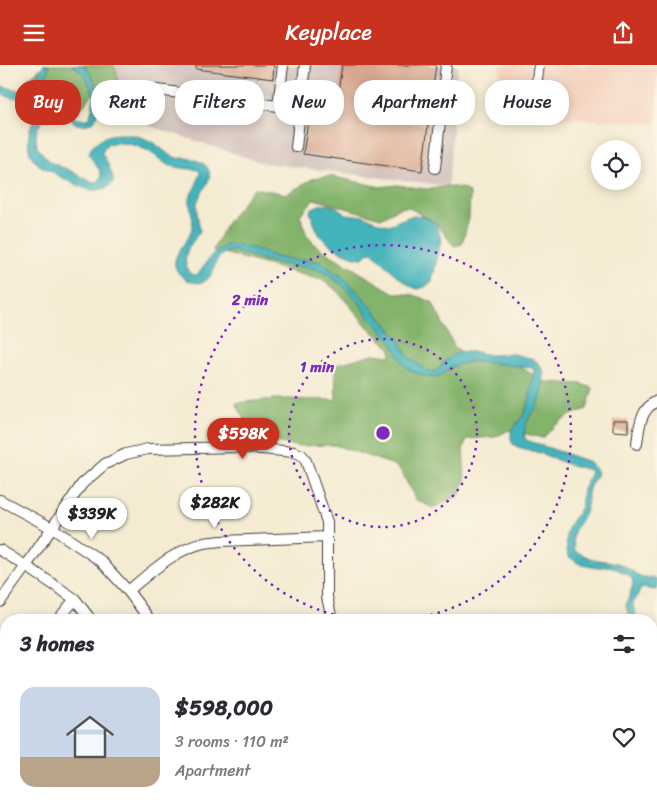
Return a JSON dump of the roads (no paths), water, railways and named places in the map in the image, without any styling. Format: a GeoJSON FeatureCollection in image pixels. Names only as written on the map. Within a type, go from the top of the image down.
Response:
{"type":"FeatureCollection","features":[{"type":"Feature","properties":{"kind":"street"},"geometry":{"type":"LineString","coordinates":[[165,91],[278,105],[283,65]]}},
{"type":"Feature","properties":{"kind":"street"},"geometry":{"type":"LineString","coordinates":[[296,147],[305,65]]}},
{"type":"Feature","properties":{"kind":"street"},"geometry":{"type":"LineString","coordinates":[[435,168],[446,65]]}},
{"type":"Feature","properties":{"kind":"street"},"geometry":{"type":"LineString","coordinates":[[537,80],[539,65]]}},
{"type":"Feature","properties":{"kind":"street"},"geometry":{"type":"LineString","coordinates":[[637,445],[640,421],[647,410],[657,401]]}},
{"type":"Feature","properties":{"kind":"street"},"geometry":{"type":"LineString","coordinates":[[0,602],[82,484],[105,464],[126,454],[148,449],[241,447],[294,452],[302,455],[306,461],[327,522],[327,597],[331,614]]}},
{"type":"Feature","properties":{"kind":"street"},"geometry":{"type":"LineString","coordinates":[[0,500],[52,528],[101,561],[145,614]]}},
{"type":"Feature","properties":{"kind":"street"},"geometry":{"type":"LineString","coordinates":[[128,591],[165,561],[183,551],[204,543],[327,537]]}},
{"type":"Feature","properties":{"kind":"street"},"geometry":{"type":"LineString","coordinates":[[0,550],[75,599],[86,614]]}},
{"type":"Feature","properties":{"kind":"street"},"geometry":{"type":"LineString","coordinates":[[63,614],[75,599]]}},
{"type":"Feature","properties":{"kind":"water"},"geometry":{"type":"Polygon","coordinates":[[[43,65],[49,65],[43,80],[33,80],[43,65]]]}},
{"type":"Feature","properties":{"kind":"water"},"geometry":{"type":"Polygon","coordinates":[[[72,65],[84,65],[86,67],[93,80],[91,80],[91,88],[84,74],[72,65]]]}},
{"type":"Feature","properties":{"kind":"water"},"geometry":{"type":"Polygon","coordinates":[[[0,86],[15,89],[15,98],[10,98],[0,93],[0,86]]]}},
{"type":"Feature","properties":{"kind":"water"},"geometry":{"type":"Polygon","coordinates":[[[91,112],[91,122],[81,125],[81,119],[88,119],[91,112]]]}},
{"type":"Feature","properties":{"kind":"water"},"geometry":{"type":"Polygon","coordinates":[[[32,125],[40,125],[37,129],[37,147],[50,162],[93,183],[98,182],[101,177],[100,171],[89,155],[91,149],[100,139],[115,134],[144,138],[174,157],[191,159],[204,164],[208,169],[209,178],[197,204],[200,231],[187,251],[186,267],[189,273],[197,275],[215,251],[229,244],[256,249],[279,258],[320,262],[344,278],[360,294],[400,340],[407,355],[428,371],[433,372],[440,368],[445,361],[460,352],[476,352],[490,355],[513,354],[534,359],[543,370],[543,390],[538,405],[526,424],[524,434],[526,440],[587,461],[597,472],[589,489],[586,510],[574,533],[573,543],[575,551],[592,559],[623,565],[639,576],[657,579],[657,590],[643,588],[633,603],[636,614],[628,614],[626,605],[633,581],[627,574],[608,566],[597,568],[583,565],[568,556],[567,532],[581,506],[583,489],[591,472],[513,444],[511,431],[523,416],[529,402],[533,368],[473,361],[456,365],[436,377],[428,377],[414,372],[403,364],[391,341],[366,313],[359,302],[341,284],[316,269],[275,263],[233,251],[220,256],[208,279],[203,282],[191,282],[178,272],[175,259],[192,228],[190,199],[197,183],[200,172],[198,170],[171,166],[140,147],[113,143],[106,146],[102,153],[111,172],[113,182],[106,188],[99,190],[87,189],[66,180],[37,163],[30,154],[29,137],[32,125]]]}},
{"type":"Feature","properties":{"kind":"water"},"geometry":{"type":"Polygon","coordinates":[[[319,205],[330,205],[346,214],[364,216],[389,225],[414,215],[431,220],[437,226],[441,240],[432,281],[425,287],[418,289],[412,287],[372,252],[363,258],[345,253],[333,246],[319,234],[310,212],[311,209],[319,205]]]}}]}
